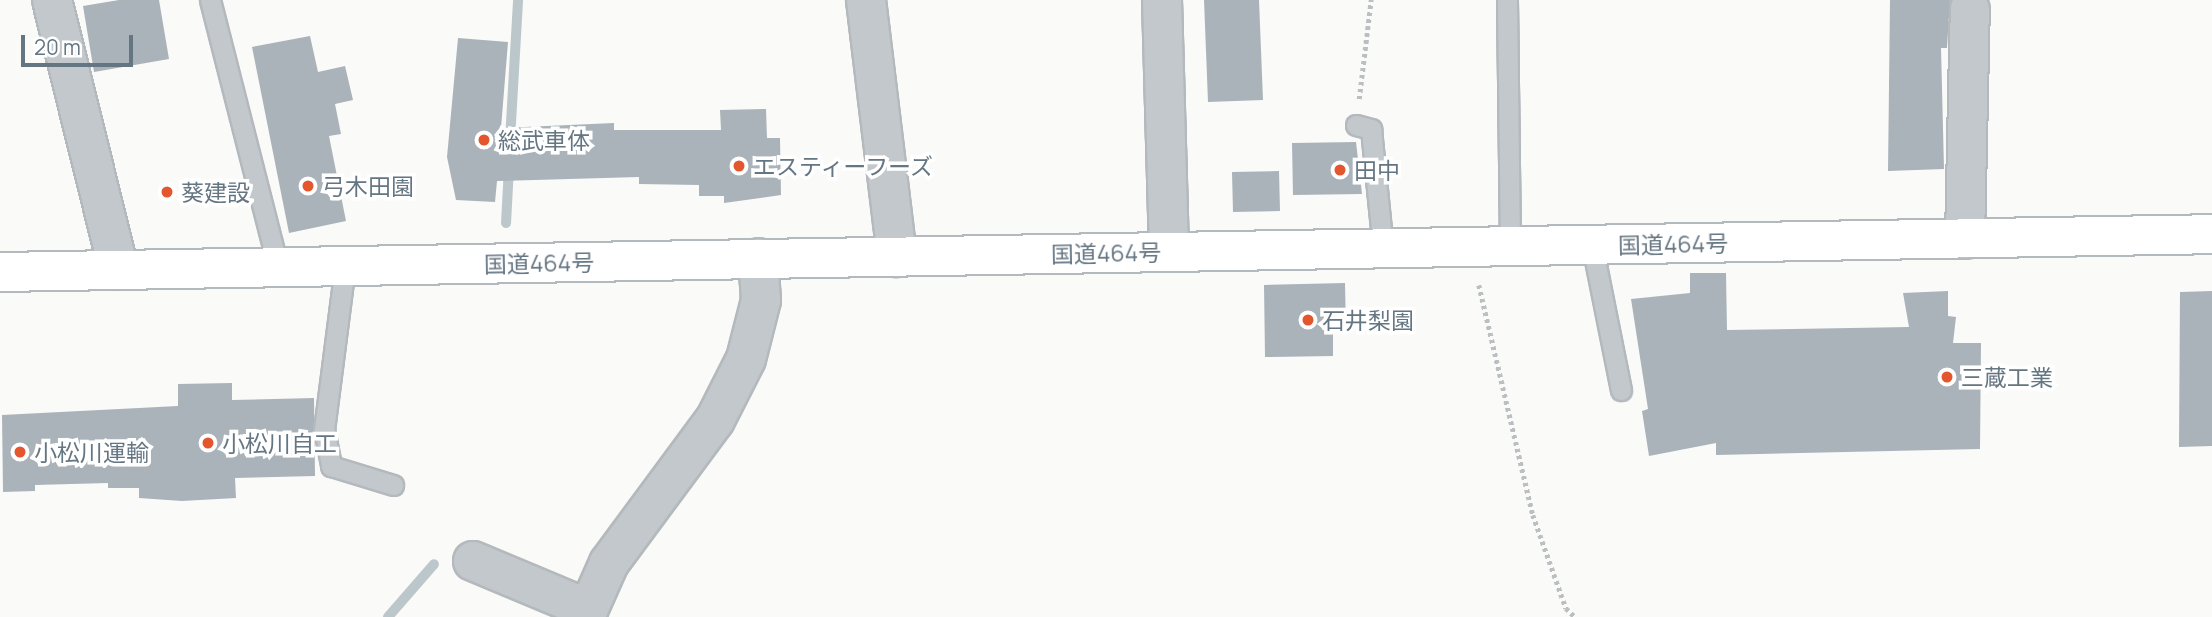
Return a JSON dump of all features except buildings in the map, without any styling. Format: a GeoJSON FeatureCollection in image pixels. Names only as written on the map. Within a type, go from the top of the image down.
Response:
{"type":"FeatureCollection","features":[{"type":"Feature","properties":{"kind":"highway","name":"国道464号"},"geometry":{"type":"LineString","coordinates":[[0,272],[2212,234]]}},
{"type":"Feature","properties":{"kind":"street"},"geometry":{"type":"LineString","coordinates":[[52,0],[119,270]]}},
{"type":"Feature","properties":{"kind":"street"},"geometry":{"type":"LineString","coordinates":[[866,0],[897,257]]}},
{"type":"Feature","properties":{"kind":"street"},"geometry":{"type":"LineString","coordinates":[[1162,0],[1169,252]]}},
{"type":"Feature","properties":{"kind":"street"},"geometry":{"type":"LineString","coordinates":[[1965,239],[1970,9]]}},
{"type":"Feature","properties":{"kind":"street"},"geometry":{"type":"LineString","coordinates":[[473,561],[587,613],[609,563],[715,420],[746,359],[761,300],[758,258]]}},
{"type":"Feature","properties":{"kind":"lane"},"geometry":{"type":"LineString","coordinates":[[210,0],[278,267]]}},
{"type":"Feature","properties":{"kind":"lane"},"geometry":{"type":"LineString","coordinates":[[1507,0],[1510,246]]}},
{"type":"Feature","properties":{"kind":"lane"},"geometry":{"type":"LineString","coordinates":[[1356,125],[1371,129],[1383,248]]}},
{"type":"Feature","properties":{"kind":"lane"},"geometry":{"type":"LineString","coordinates":[[1592,245],[1621,390]]}},
{"type":"Feature","properties":{"kind":"lane"},"geometry":{"type":"LineString","coordinates":[[345,266],[324,429],[331,466],[393,485]]}},
{"type":"Feature","properties":{"kind":"path"},"geometry":{"type":"LineString","coordinates":[[1356,125],[1371,0]]}},
{"type":"Feature","properties":{"kind":"path"},"geometry":{"type":"LineString","coordinates":[[1470,247],[1532,515],[1566,608],[1575,617]]}},
{"type":"Feature","properties":{"kind":"waterway"},"geometry":{"type":"LineString","coordinates":[[510,140],[518,0]]}},
{"type":"Feature","properties":{"kind":"waterway"},"geometry":{"type":"LineString","coordinates":[[506,223],[509,167]]}},
{"type":"Feature","properties":{"kind":"waterway"},"geometry":{"type":"LineString","coordinates":[[388,617],[434,564]]}},
{"type":"Feature","properties":{"kind":"place","name":"総武車体"},"geometry":{"type":"Point","coordinates":[484,140]}},
{"type":"Feature","properties":{"kind":"place","name":"エスティーフーズ"},"geometry":{"type":"Point","coordinates":[739,166]}},
{"type":"Feature","properties":{"kind":"place","name":"田中"},"geometry":{"type":"Point","coordinates":[1340,170]}},
{"type":"Feature","properties":{"kind":"place","name":"弓木田園"},"geometry":{"type":"Point","coordinates":[308,186]}},
{"type":"Feature","properties":{"kind":"place","name":"葵建設"},"geometry":{"type":"Point","coordinates":[167,192]}},
{"type":"Feature","properties":{"kind":"place","name":"石井梨園"},"geometry":{"type":"Point","coordinates":[1308,320]}},
{"type":"Feature","properties":{"kind":"place","name":"三蔵工業"},"geometry":{"type":"Point","coordinates":[1947,377]}},
{"type":"Feature","properties":{"kind":"place","name":"小松川自工"},"geometry":{"type":"Point","coordinates":[208,443]}},
{"type":"Feature","properties":{"kind":"place","name":"小松川運輸"},"geometry":{"type":"Point","coordinates":[20,452]}}]}
